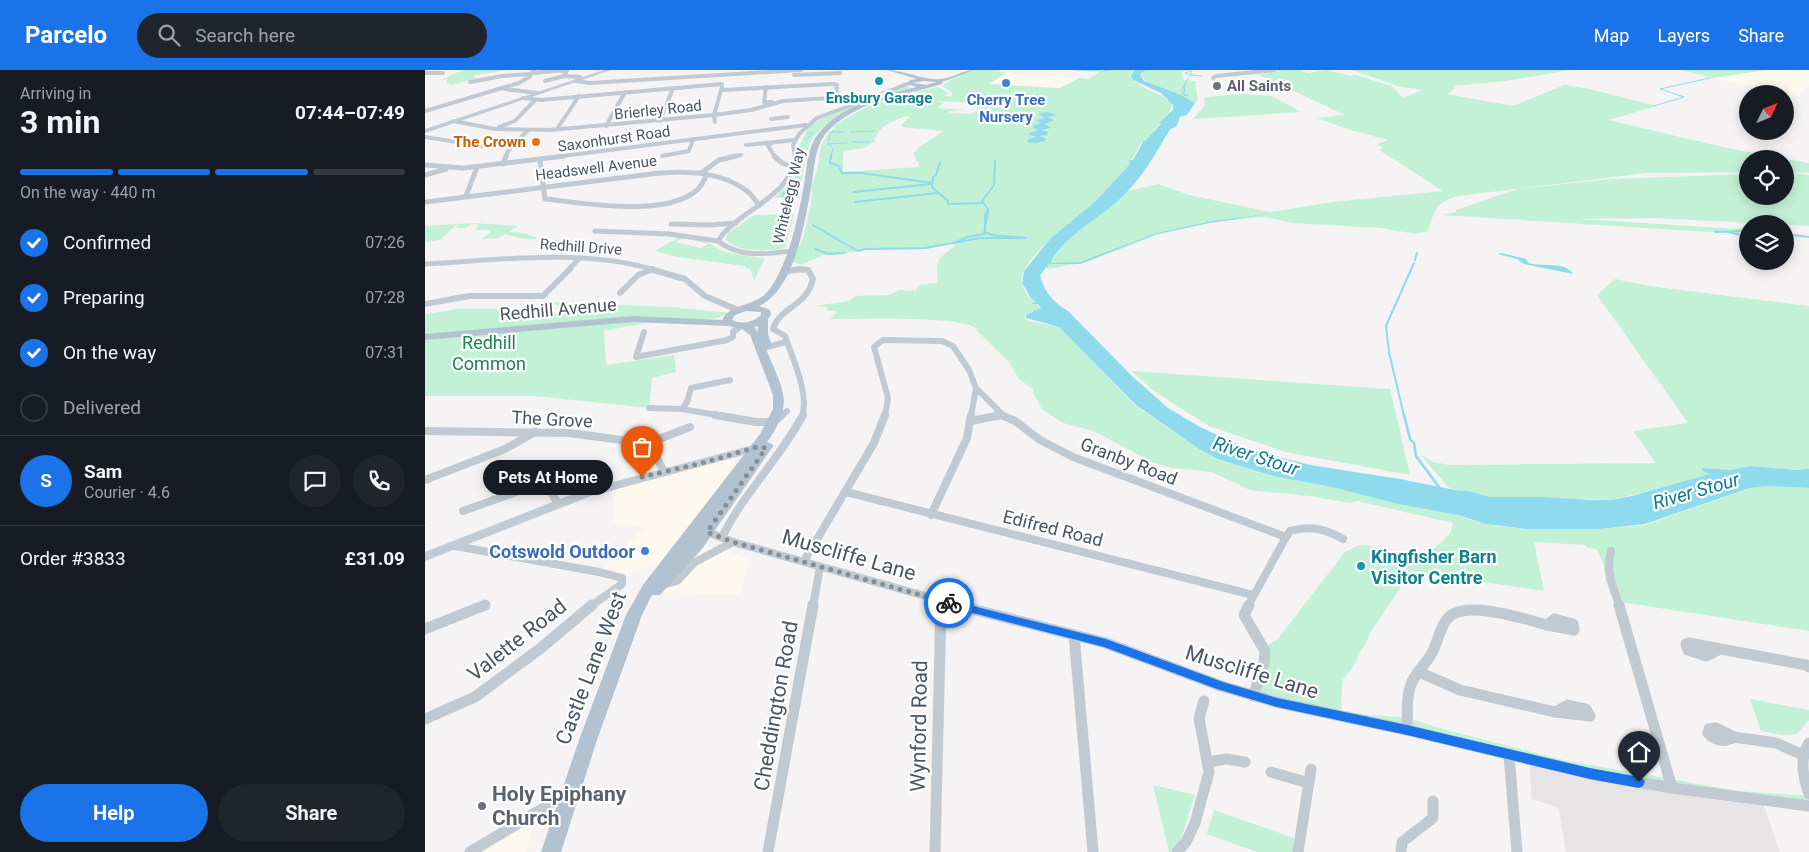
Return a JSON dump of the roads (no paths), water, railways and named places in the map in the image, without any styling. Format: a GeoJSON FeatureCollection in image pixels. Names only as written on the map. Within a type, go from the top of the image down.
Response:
{"type":"FeatureCollection","features":[{"type":"Feature","properties":{"kind":"main road"},"geometry":{"type":"LineString","coordinates":[[889,70],[900,74],[940,81]]}},
{"type":"Feature","properties":{"kind":"main road"},"geometry":{"type":"LineString","coordinates":[[900,74],[908,79],[911,86],[928,79],[972,70]]}},
{"type":"Feature","properties":{"kind":"main road","name":"Whitelegg Way"},"geometry":{"type":"LineString","coordinates":[[735,318],[766,298],[788,271],[806,196],[814,149],[821,134],[847,115],[911,86],[937,85],[940,81],[963,73]]}},
{"type":"Feature","properties":{"kind":"main road","name":"Whitelegg Way"},"geometry":{"type":"LineString","coordinates":[[763,314],[766,298]]}},
{"type":"Feature","properties":{"kind":"main road"},"geometry":{"type":"LineString","coordinates":[[735,318],[763,314],[763,334],[787,398],[787,411],[762,447]]}},
{"type":"Feature","properties":{"kind":"main road","name":"Redhill Avenue"},"geometry":{"type":"LineString","coordinates":[[425,337],[606,320],[666,319],[694,322],[763,314]]}},
{"type":"Feature","properties":{"kind":"main road"},"geometry":{"type":"LineString","coordinates":[[735,318],[751,329],[755,335],[779,395],[779,409],[762,447]]}},
{"type":"Feature","properties":{"kind":"main road","name":"Castle Lane West"},"geometry":{"type":"LineString","coordinates":[[570,792],[648,601],[660,585],[708,533],[762,447]]}},
{"type":"Feature","properties":{"kind":"main road","name":"Castle Lane West"},"geometry":{"type":"LineString","coordinates":[[551,852],[570,792],[634,615],[648,589],[670,559],[708,533],[740,470],[762,447]]}},
{"type":"Feature","properties":{"kind":"street"},"geometry":{"type":"LineString","coordinates":[[470,82],[532,72],[567,70],[563,76]]}},
{"type":"Feature","properties":{"kind":"street"},"geometry":{"type":"LineString","coordinates":[[425,131],[609,70]]}},
{"type":"Feature","properties":{"kind":"street"},"geometry":{"type":"LineString","coordinates":[[545,81],[563,76],[589,83],[733,72],[757,73],[801,70]]}},
{"type":"Feature","properties":{"kind":"street"},"geometry":{"type":"LineString","coordinates":[[1213,78],[1216,76],[1275,70]]}},
{"type":"Feature","properties":{"kind":"street"},"geometry":{"type":"LineString","coordinates":[[425,71],[441,73],[434,76]]}},
{"type":"Feature","properties":{"kind":"street"},"geometry":{"type":"LineString","coordinates":[[425,112],[524,81],[532,72]]}},
{"type":"Feature","properties":{"kind":"street"},"geometry":{"type":"LineString","coordinates":[[757,73],[758,77],[838,74]]}},
{"type":"Feature","properties":{"kind":"street"},"geometry":{"type":"LineString","coordinates":[[523,98],[535,100],[723,82],[715,122]]}},
{"type":"Feature","properties":{"kind":"street"},"geometry":{"type":"LineString","coordinates":[[721,90],[834,84],[836,96]]}},
{"type":"Feature","properties":{"kind":"street"},"geometry":{"type":"LineString","coordinates":[[719,242],[725,231],[760,205],[791,175],[794,167],[795,140],[806,125],[838,108],[865,100],[896,86],[911,86]]}},
{"type":"Feature","properties":{"kind":"street"},"geometry":{"type":"LineString","coordinates":[[661,121],[673,88]]}},
{"type":"Feature","properties":{"kind":"street"},"geometry":{"type":"LineString","coordinates":[[764,104],[766,88]]}},
{"type":"Feature","properties":{"kind":"street"},"geometry":{"type":"LineString","coordinates":[[501,89],[537,93]]}},
{"type":"Feature","properties":{"kind":"street"},"geometry":{"type":"LineString","coordinates":[[607,126],[625,92]]}},
{"type":"Feature","properties":{"kind":"street"},"geometry":{"type":"LineString","coordinates":[[557,129],[579,96]]}},
{"type":"Feature","properties":{"kind":"street","name":"Brierley Road"},"geometry":{"type":"LineString","coordinates":[[453,121],[495,129],[557,129],[715,115],[751,110],[764,104],[783,101],[836,96],[865,100]]}},
{"type":"Feature","properties":{"kind":"street"},"geometry":{"type":"LineString","coordinates":[[495,129],[515,121],[535,100]]}},
{"type":"Feature","properties":{"kind":"street"},"geometry":{"type":"LineString","coordinates":[[771,119],[788,116],[783,122],[785,127]]}},
{"type":"Feature","properties":{"kind":"street","name":"Saxonhurst Road"},"geometry":{"type":"LineString","coordinates":[[425,165],[477,167],[806,125]]}},
{"type":"Feature","properties":{"kind":"street"},"geometry":{"type":"LineString","coordinates":[[503,164],[508,151],[528,130]]}},
{"type":"Feature","properties":{"kind":"street"},"geometry":{"type":"LineString","coordinates":[[671,133],[675,142]]}},
{"type":"Feature","properties":{"kind":"street"},"geometry":{"type":"LineString","coordinates":[[425,137],[482,146],[513,146]]}},
{"type":"Feature","properties":{"kind":"street"},"geometry":{"type":"LineString","coordinates":[[662,156],[689,151],[693,139]]}},
{"type":"Feature","properties":{"kind":"street"},"geometry":{"type":"LineString","coordinates":[[560,144],[597,140]]}},
{"type":"Feature","properties":{"kind":"street"},"geometry":{"type":"LineString","coordinates":[[746,145],[795,140]]}},
{"type":"Feature","properties":{"kind":"street"},"geometry":{"type":"LineString","coordinates":[[576,142],[578,154]]}},
{"type":"Feature","properties":{"kind":"street"},"geometry":{"type":"LineString","coordinates":[[771,143],[768,146],[770,152],[788,167],[794,167]]}},
{"type":"Feature","properties":{"kind":"street"},"geometry":{"type":"LineString","coordinates":[[540,160],[544,197],[547,200],[644,207],[669,203],[689,196],[700,188],[704,174],[719,160],[741,155]]}},
{"type":"Feature","properties":{"kind":"street"},"geometry":{"type":"LineString","coordinates":[[425,175],[450,167]]}},
{"type":"Feature","properties":{"kind":"street"},"geometry":{"type":"LineString","coordinates":[[466,196],[477,167]]}},
{"type":"Feature","properties":{"kind":"street"},"geometry":{"type":"LineString","coordinates":[[608,170],[608,179]]}},
{"type":"Feature","properties":{"kind":"street","name":"Headswell Avenue"},"geometry":{"type":"LineString","coordinates":[[425,202],[677,172],[721,177],[750,193],[757,204],[760,205]]}},
{"type":"Feature","properties":{"kind":"street"},"geometry":{"type":"LineString","coordinates":[[671,224],[709,225],[736,222]]}},
{"type":"Feature","properties":{"kind":"street"},"geometry":{"type":"LineString","coordinates":[[595,231],[669,234],[719,242],[725,247],[746,252],[792,251]]}},
{"type":"Feature","properties":{"kind":"street","name":"Redhill Drive"},"geometry":{"type":"LineString","coordinates":[[425,264],[509,258],[580,258],[635,264],[688,280],[705,296],[735,318]]}},
{"type":"Feature","properties":{"kind":"street"},"geometry":{"type":"LineString","coordinates":[[425,304],[469,296],[543,296],[580,258]]}},
{"type":"Feature","properties":{"kind":"street"},"geometry":{"type":"LineString","coordinates":[[620,293],[638,275],[653,268]]}},
{"type":"Feature","properties":{"kind":"street"},"geometry":{"type":"LineString","coordinates":[[708,533],[731,519],[792,435],[803,414],[805,404],[803,392],[785,336],[773,328],[774,323],[801,303],[812,290],[813,279],[809,270],[788,271]]}},
{"type":"Feature","properties":{"kind":"street"},"geometry":{"type":"LineString","coordinates":[[645,332],[635,357],[727,340],[733,337],[735,318]]}},
{"type":"Feature","properties":{"kind":"street"},"geometry":{"type":"LineString","coordinates":[[804,561],[874,443],[884,420],[889,398],[874,347],[883,340],[942,341],[953,346],[969,370],[976,388],[967,438],[931,515]]}},
{"type":"Feature","properties":{"kind":"street"},"geometry":{"type":"LineString","coordinates":[[767,346],[786,342]]}},
{"type":"Feature","properties":{"kind":"street"},"geometry":{"type":"LineString","coordinates":[[685,409],[691,388],[731,380]]}},
{"type":"Feature","properties":{"kind":"street","name":"Granby Road"},"geometry":{"type":"LineString","coordinates":[[976,388],[1001,415],[1015,422],[1040,440],[1073,457],[1286,538]]}},
{"type":"Feature","properties":{"kind":"street"},"geometry":{"type":"LineString","coordinates":[[649,408],[685,409],[721,414],[741,420],[773,422],[787,411]]}},
{"type":"Feature","properties":{"kind":"street"},"geometry":{"type":"LineString","coordinates":[[971,422],[1001,415]]}},
{"type":"Feature","properties":{"kind":"street"},"geometry":{"type":"LineString","coordinates":[[641,446],[691,427]]}},
{"type":"Feature","properties":{"kind":"street","name":"The Grove"},"geometry":{"type":"LineString","coordinates":[[425,431],[535,432],[598,436],[629,441],[641,446],[657,458],[664,472]]}},
{"type":"Feature","properties":{"kind":"street"},"geometry":{"type":"LineString","coordinates":[[425,480],[505,449],[535,432]]}},
{"type":"Feature","properties":{"kind":"street"},"geometry":{"type":"LineString","coordinates":[[425,558],[558,503],[616,484],[762,447]]}},
{"type":"Feature","properties":{"kind":"street"},"geometry":{"type":"LineString","coordinates":[[714,460],[728,460],[735,463],[740,470]]}},
{"type":"Feature","properties":{"kind":"street"},"geometry":{"type":"LineString","coordinates":[[463,511],[539,484],[547,486],[558,503]]}},
{"type":"Feature","properties":{"kind":"street","name":"Edifred Road"},"geometry":{"type":"LineString","coordinates":[[846,492],[1253,595]]}},
{"type":"Feature","properties":{"kind":"street"},"geometry":{"type":"LineString","coordinates":[[1253,696],[1265,656],[1264,648],[1250,629],[1244,614],[1253,595],[1290,531],[1305,526],[1321,529],[1343,539]]}},
{"type":"Feature","properties":{"kind":"street","name":"Muscliffe Lane"},"geometry":{"type":"LineString","coordinates":[[708,533],[733,542],[941,601],[1106,643],[1221,686],[1323,714],[1407,730],[1590,774],[1671,788],[1809,806]]}},
{"type":"Feature","properties":{"kind":"street"},"geometry":{"type":"LineString","coordinates":[[660,585],[677,581],[694,562],[733,542]]}},
{"type":"Feature","properties":{"kind":"street","name":"Valette Road"},"geometry":{"type":"LineString","coordinates":[[425,719],[475,697],[541,648],[582,612],[622,584],[622,578],[599,572],[567,568],[533,559],[455,546]]}},
{"type":"Feature","properties":{"kind":"street"},"geometry":{"type":"LineString","coordinates":[[1611,551],[1608,564],[1610,581],[1625,620],[1671,788]]}},
{"type":"Feature","properties":{"kind":"street","name":"Cheddington Road"},"geometry":{"type":"LineString","coordinates":[[768,852],[820,566]]}},
{"type":"Feature","properties":{"kind":"street","name":"Wynford Road"},"geometry":{"type":"LineString","coordinates":[[935,852],[941,601]]}},
{"type":"Feature","properties":{"kind":"street"},"geometry":{"type":"LineString","coordinates":[[425,630],[485,605]]}},
{"type":"Feature","properties":{"kind":"street"},"geometry":{"type":"LineString","coordinates":[[1407,730],[1409,695],[1414,677],[1434,649],[1443,625],[1449,616],[1463,609],[1481,609],[1547,625]]}},
{"type":"Feature","properties":{"kind":"street"},"geometry":{"type":"LineString","coordinates":[[1075,634],[1093,852]]}},
{"type":"Feature","properties":{"kind":"street"},"geometry":{"type":"LineString","coordinates":[[1721,649],[1808,666]]}},
{"type":"Feature","properties":{"kind":"street"},"geometry":{"type":"LineString","coordinates":[[1419,672],[1452,688],[1555,712]]}},
{"type":"Feature","properties":{"kind":"street"},"geometry":{"type":"LineString","coordinates":[[1177,852],[1186,842],[1195,823],[1209,772],[1199,718],[1204,702]]}},
{"type":"Feature","properties":{"kind":"street"},"geometry":{"type":"LineString","coordinates":[[1733,737],[1766,741],[1791,748],[1803,755]]}},
{"type":"Feature","properties":{"kind":"street"},"geometry":{"type":"LineString","coordinates":[[1809,743],[1803,755],[1803,776],[1809,794]]}},
{"type":"Feature","properties":{"kind":"street"},"geometry":{"type":"LineString","coordinates":[[1509,755],[1517,852]]}},
{"type":"Feature","properties":{"kind":"street"},"geometry":{"type":"LineString","coordinates":[[1207,762],[1227,759],[1245,762]]}},
{"type":"Feature","properties":{"kind":"street"},"geometry":{"type":"LineString","coordinates":[[1298,852],[1311,770]]}},
{"type":"Feature","properties":{"kind":"street"},"geometry":{"type":"LineString","coordinates":[[1271,772],[1309,783]]}},
{"type":"Feature","properties":{"kind":"street"},"geometry":{"type":"LineString","coordinates":[[470,852],[570,792]]}},
{"type":"Feature","properties":{"kind":"street"},"geometry":{"type":"LineString","coordinates":[[1401,852],[1402,842],[1433,818],[1433,801]]}},
{"type":"Feature","properties":{"kind":"water","name":"River Stour"},"geometry":{"type":"Polygon","coordinates":[[[1134,70],[1146,70],[1140,74],[1144,81],[1181,95],[1195,103],[1187,115],[1180,117],[1176,127],[1170,129],[1159,149],[1132,187],[1114,204],[1071,237],[1056,253],[1050,263],[1080,262],[1157,233],[1212,221],[1270,214],[1209,223],[1157,234],[1080,264],[1049,264],[1040,275],[1044,287],[1054,301],[1068,311],[1132,376],[1168,408],[1200,427],[1247,449],[1310,465],[1469,491],[1490,497],[1611,500],[1710,474],[1702,471],[1702,468],[1730,470],[1750,466],[1795,470],[1809,469],[1809,488],[1766,486],[1750,488],[1645,524],[1600,529],[1525,529],[1486,524],[1458,515],[1398,504],[1332,487],[1273,476],[1218,459],[1199,449],[1136,405],[1059,327],[1026,318],[1026,315],[1041,308],[1038,304],[1031,304],[1036,302],[1031,298],[1022,283],[1024,271],[1051,238],[1097,200],[1129,165],[1130,162],[1126,161],[1133,160],[1143,142],[1141,141],[1145,141],[1161,124],[1159,123],[1173,110],[1173,105],[1161,93],[1133,80],[1131,76],[1134,70]]]}},
{"type":"Feature","properties":{"kind":"water"},"geometry":{"type":"Polygon","coordinates":[[[1047,112],[1056,115],[1047,117],[1054,120],[1045,124],[1051,128],[1041,130],[1048,132],[1047,135],[1039,136],[1045,138],[1045,141],[1027,142],[1028,139],[1036,137],[1029,133],[1039,130],[1033,128],[1034,125],[1041,124],[1036,120],[1045,118],[1038,114],[1047,112]]]}},
{"type":"Feature","properties":{"kind":"water"},"geometry":{"type":"Polygon","coordinates":[[[1501,253],[1526,259],[1528,263],[1565,267],[1573,274],[1524,264],[1517,259],[1498,254],[1501,253]]]}},
{"type":"Feature","properties":{"kind":"waterway"},"geometry":{"type":"LineString","coordinates":[[1076,70],[1101,71]]}},
{"type":"Feature","properties":{"kind":"waterway"},"geometry":{"type":"LineString","coordinates":[[1103,71],[1110,70]]}},
{"type":"Feature","properties":{"kind":"waterway"},"geometry":{"type":"LineString","coordinates":[[1191,70],[1191,75]]}},
{"type":"Feature","properties":{"kind":"waterway"},"geometry":{"type":"LineString","coordinates":[[1189,75],[1185,73],[1190,71]]}},
{"type":"Feature","properties":{"kind":"waterway"},"geometry":{"type":"LineString","coordinates":[[1184,95],[1185,83],[1191,75]]}},
{"type":"Feature","properties":{"kind":"waterway"},"geometry":{"type":"LineString","coordinates":[[1191,75],[1202,76]]}},
{"type":"Feature","properties":{"kind":"waterway"},"geometry":{"type":"LineString","coordinates":[[1654,106],[1684,97],[1660,89],[1710,78]]}},
{"type":"Feature","properties":{"kind":"waterway"},"geometry":{"type":"LineString","coordinates":[[1184,86],[1182,92],[1184,95]]}},
{"type":"Feature","properties":{"kind":"waterway"},"geometry":{"type":"LineString","coordinates":[[1184,95],[1188,96]]}},
{"type":"Feature","properties":{"kind":"waterway"},"geometry":{"type":"LineString","coordinates":[[828,144],[830,134],[834,130]]}},
{"type":"Feature","properties":{"kind":"waterway"},"geometry":{"type":"LineString","coordinates":[[851,132],[874,131]]}},
{"type":"Feature","properties":{"kind":"waterway"},"geometry":{"type":"LineString","coordinates":[[833,132],[844,132]]}},
{"type":"Feature","properties":{"kind":"waterway"},"geometry":{"type":"LineString","coordinates":[[806,140],[813,133],[808,133]]}},
{"type":"Feature","properties":{"kind":"waterway"},"geometry":{"type":"LineString","coordinates":[[853,142],[869,142]]}},
{"type":"Feature","properties":{"kind":"waterway"},"geometry":{"type":"LineString","coordinates":[[828,144],[847,143]]}},
{"type":"Feature","properties":{"kind":"waterway"},"geometry":{"type":"LineString","coordinates":[[828,144],[833,148],[831,157]]}},
{"type":"Feature","properties":{"kind":"waterway"},"geometry":{"type":"LineString","coordinates":[[831,156],[830,163],[839,166],[842,173],[861,173],[932,183]]}},
{"type":"Feature","properties":{"kind":"waterway"},"geometry":{"type":"LineString","coordinates":[[985,228],[985,216],[988,209],[982,201],[994,185],[995,161]]}},
{"type":"Feature","properties":{"kind":"waterway"},"geometry":{"type":"LineString","coordinates":[[932,183],[940,162]]}},
{"type":"Feature","properties":{"kind":"waterway"},"geometry":{"type":"LineString","coordinates":[[932,183],[932,187],[948,201],[948,204],[983,203]]}},
{"type":"Feature","properties":{"kind":"waterway"},"geometry":{"type":"LineString","coordinates":[[854,192],[932,184]]}},
{"type":"Feature","properties":{"kind":"waterway"},"geometry":{"type":"LineString","coordinates":[[784,193],[783,197],[797,197]]}},
{"type":"Feature","properties":{"kind":"waterway"},"geometry":{"type":"LineString","coordinates":[[855,202],[938,193]]}},
{"type":"Feature","properties":{"kind":"waterway"},"geometry":{"type":"LineString","coordinates":[[985,228],[988,211]]}},
{"type":"Feature","properties":{"kind":"waterway"},"geometry":{"type":"LineString","coordinates":[[813,225],[832,236]]}},
{"type":"Feature","properties":{"kind":"waterway"},"geometry":{"type":"LineString","coordinates":[[955,243],[967,237],[984,234],[985,228]]}},
{"type":"Feature","properties":{"kind":"waterway"},"geometry":{"type":"LineString","coordinates":[[955,243],[981,238],[1026,238],[992,235],[985,232],[985,228]]}},
{"type":"Feature","properties":{"kind":"waterway"},"geometry":{"type":"LineString","coordinates":[[1715,232],[1739,231]]}},
{"type":"Feature","properties":{"kind":"waterway"},"geometry":{"type":"LineString","coordinates":[[1727,232],[1739,234]]}},
{"type":"Feature","properties":{"kind":"waterway"},"geometry":{"type":"LineString","coordinates":[[1794,235],[1809,237]]}},
{"type":"Feature","properties":{"kind":"waterway"},"geometry":{"type":"LineString","coordinates":[[833,237],[858,251],[865,249],[925,248],[955,243]]}},
{"type":"Feature","properties":{"kind":"waterway"},"geometry":{"type":"LineString","coordinates":[[815,249],[829,254],[844,253]]}},
{"type":"Feature","properties":{"kind":"waterway"},"geometry":{"type":"LineString","coordinates":[[1415,260],[1417,253]]}},
{"type":"Feature","properties":{"kind":"waterway"},"geometry":{"type":"LineString","coordinates":[[1404,416],[1389,352],[1386,326],[1414,263]]}},
{"type":"Feature","properties":{"kind":"waterway"},"geometry":{"type":"LineString","coordinates":[[1404,415],[1410,439],[1414,443],[1416,456],[1439,487]]}},
{"type":"Feature","properties":{"kind":"place","name":"Ensbury Garage"},"geometry":{"type":"Point","coordinates":[879,81]}},
{"type":"Feature","properties":{"kind":"place","name":"Cherry Tree Nursery"},"geometry":{"type":"Point","coordinates":[1006,83]}},
{"type":"Feature","properties":{"kind":"place","name":"All Saints"},"geometry":{"type":"Point","coordinates":[1217,86]}},
{"type":"Feature","properties":{"kind":"place","name":"The Crown"},"geometry":{"type":"Point","coordinates":[536,142]}},
{"type":"Feature","properties":{"kind":"place","name":"Pets At Home"},"geometry":{"type":"Point","coordinates":[642,477]}},
{"type":"Feature","properties":{"kind":"place","name":"Cotswold Outdoor"},"geometry":{"type":"Point","coordinates":[645,551]}},
{"type":"Feature","properties":{"kind":"place","name":"Kingfisher Barn Visitor Centre"},"geometry":{"type":"Point","coordinates":[1361,566]}},
{"type":"Feature","properties":{"kind":"place","name":"Holy Epiphany Church"},"geometry":{"type":"Point","coordinates":[482,806]}},
{"type":"Feature","properties":{"kind":"park label","name":"Redhill Common"},"geometry":{"type":"Point","coordinates":[489,352]}}]}
